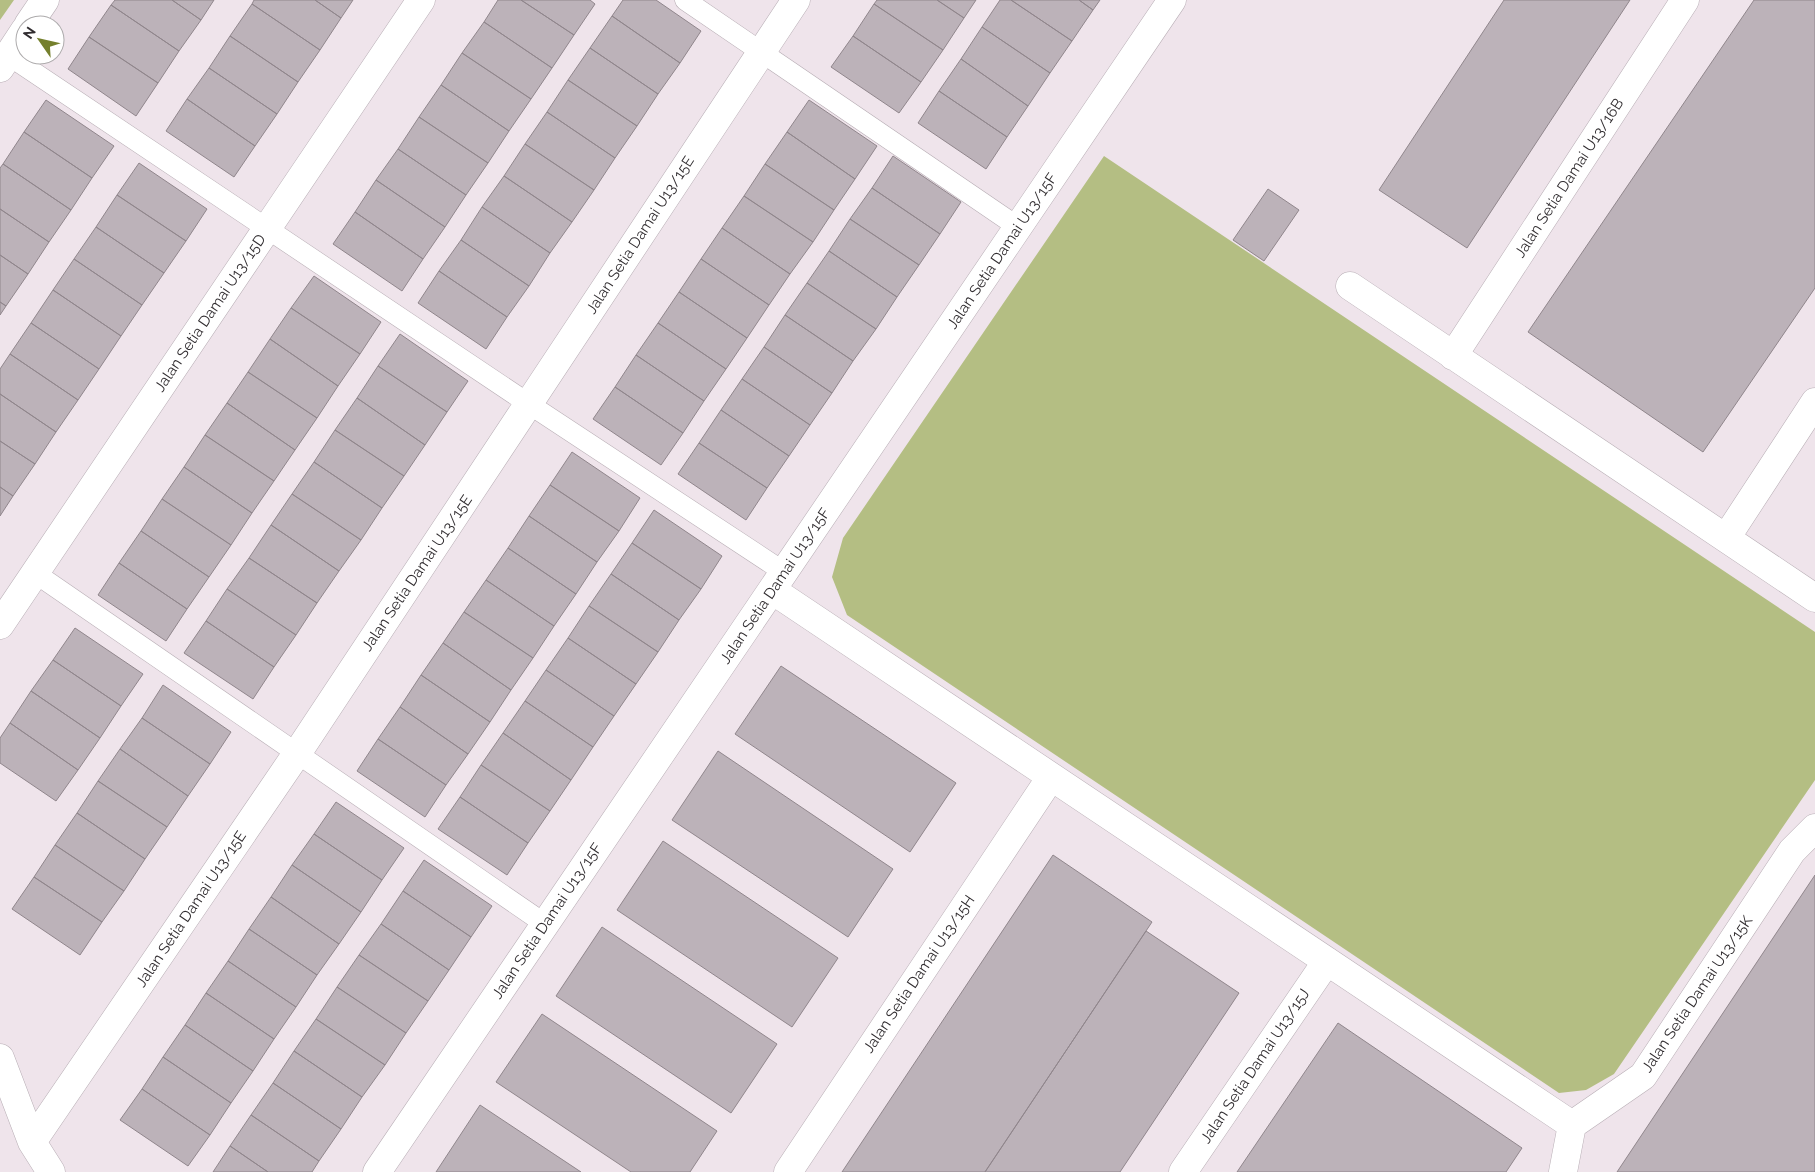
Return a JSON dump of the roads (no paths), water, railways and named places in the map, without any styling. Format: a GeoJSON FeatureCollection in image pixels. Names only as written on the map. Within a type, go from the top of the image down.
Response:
{"type":"FeatureCollection","features":[{"type":"Feature","properties":{"kind":"street"},"geometry":{"type":"LineString","coordinates":[[35,15],[45,0]]}},
{"type":"Feature","properties":{"kind":"street","name":"Jalan Setia Damai U13/15D"},"geometry":{"type":"LineString","coordinates":[[0,625],[421,0]]}},
{"type":"Feature","properties":{"kind":"street","name":"Jalan Setia Damai U13/15E"},"geometry":{"type":"LineString","coordinates":[[32,1142],[298,752],[796,0]]}},
{"type":"Feature","properties":{"kind":"street","name":"Jalan Setia Damai U13/15F"},"geometry":{"type":"LineString","coordinates":[[377,1172],[1172,0]]}},
{"type":"Feature","properties":{"kind":"street","name":"Jalan Setia Damai U13/16B"},"geometry":{"type":"LineString","coordinates":[[1453,356],[1685,0]]}},
{"type":"Feature","properties":{"kind":"street"},"geometry":{"type":"LineString","coordinates":[[4,62],[15,45]]}},
{"type":"Feature","properties":{"kind":"street"},"geometry":{"type":"LineString","coordinates":[[1350,286],[1815,598]]}},
{"type":"Feature","properties":{"kind":"street"},"geometry":{"type":"LineString","coordinates":[[1726,538],[1815,402]]}},
{"type":"Feature","properties":{"kind":"street"},"geometry":{"type":"LineString","coordinates":[[778,581],[1051,777],[1572,1125],[1563,1172]]}},
{"type":"Feature","properties":{"kind":"street","name":"Jalan Setia Damai U13/15H"},"geometry":{"type":"LineString","coordinates":[[788,1172],[1051,777]]}},
{"type":"Feature","properties":{"kind":"street","name":"Jalan Setia Damai U13/15K"},"geometry":{"type":"LineString","coordinates":[[1572,1125],[1643,1076],[1792,851],[1813,828]]}},
{"type":"Feature","properties":{"kind":"street","name":"Jalan Setia Damai U13/15J"},"geometry":{"type":"LineString","coordinates":[[1183,1172],[1327,961]]}},
{"type":"Feature","properties":{"kind":"street"},"geometry":{"type":"LineString","coordinates":[[0,1058],[32,1142],[51,1172]]}},
{"type":"Feature","properties":{"kind":"lane"},"geometry":{"type":"LineString","coordinates":[[685,0],[1018,227]]}},
{"type":"Feature","properties":{"kind":"lane"},"geometry":{"type":"LineString","coordinates":[[4,62],[267,228],[529,404],[778,581]]}},
{"type":"Feature","properties":{"kind":"lane"},"geometry":{"type":"LineString","coordinates":[[35,573],[546,924]]}}]}
